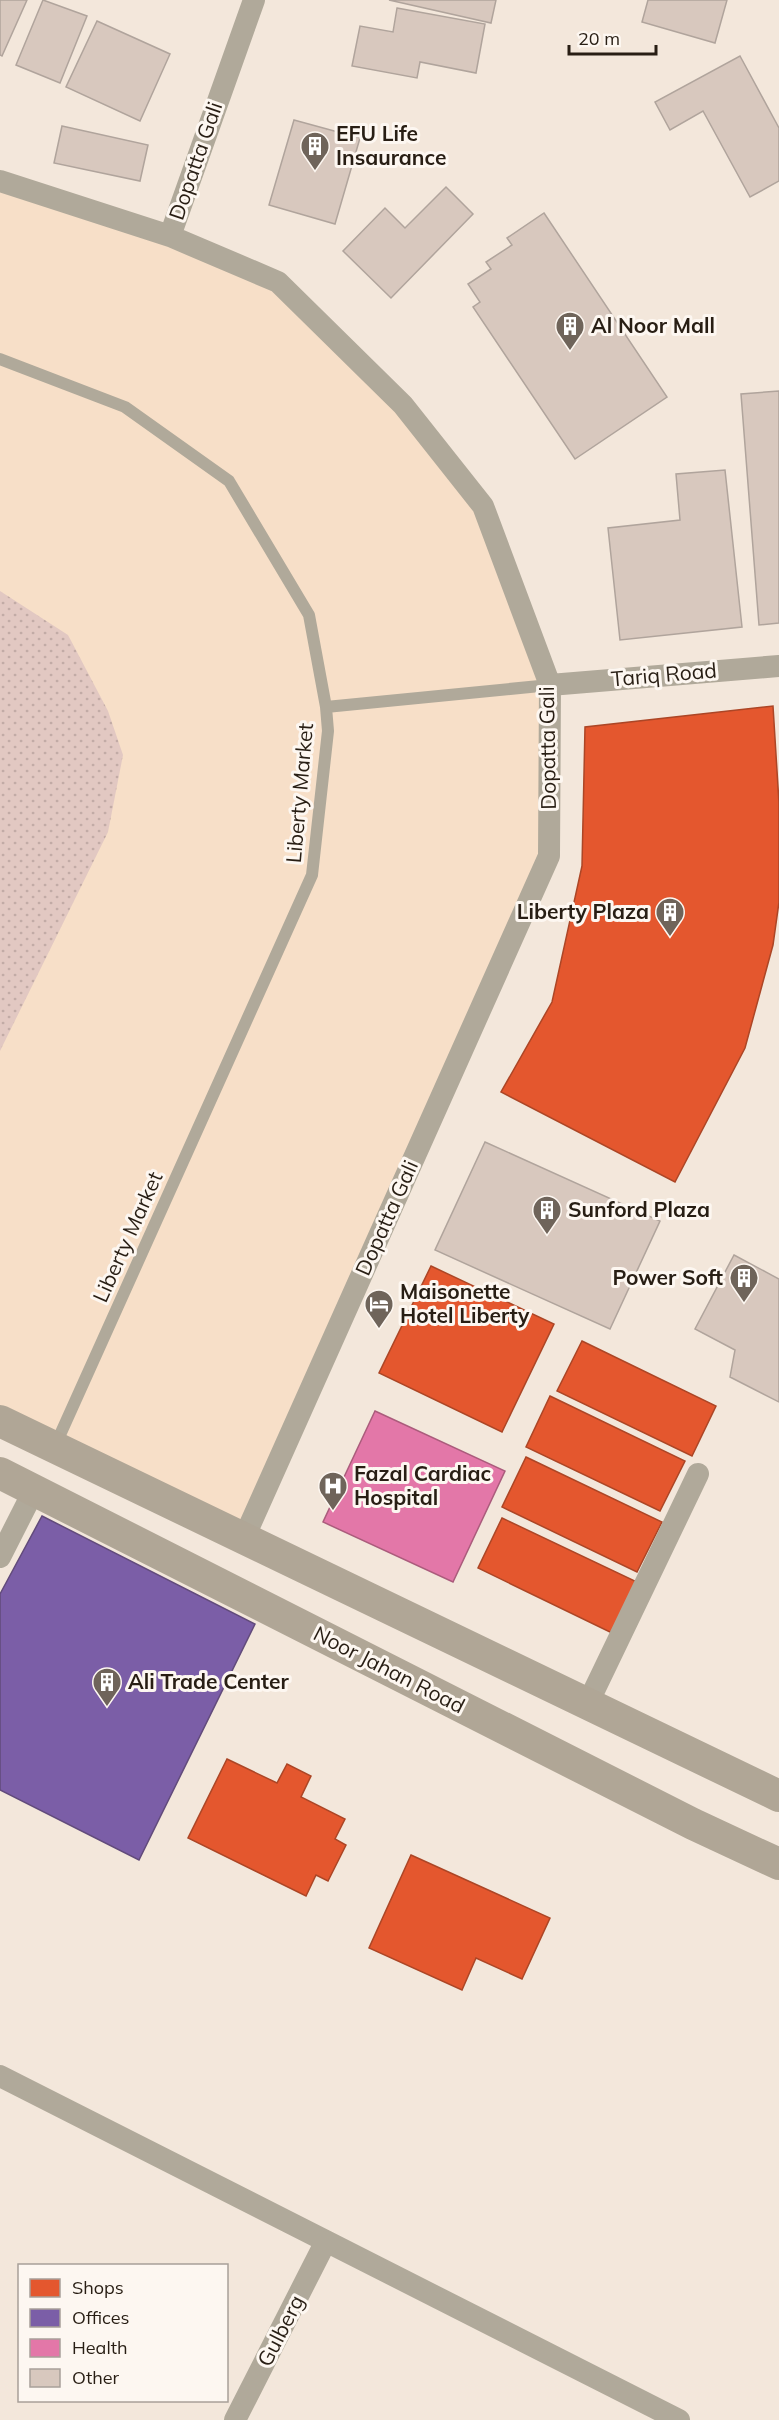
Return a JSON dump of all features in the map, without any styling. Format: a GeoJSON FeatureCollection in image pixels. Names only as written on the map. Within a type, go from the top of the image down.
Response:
{"type":"FeatureCollection","features":[{"type":"Feature","properties":{"kind":"street","name":"Dopatta Gali"},"geometry":{"type":"LineString","coordinates":[[244,1538],[549,856],[550,685],[483,506],[403,405],[278,282],[170,236],[254,0]]}},
{"type":"Feature","properties":{"kind":"street"},"geometry":{"type":"LineString","coordinates":[[0,181],[170,236]]}},
{"type":"Feature","properties":{"kind":"street","name":"Tariq Road"},"geometry":{"type":"LineString","coordinates":[[550,685],[779,666]]}},
{"type":"Feature","properties":{"kind":"street"},"geometry":{"type":"LineString","coordinates":[[0,1421],[779,1796]]}},
{"type":"Feature","properties":{"kind":"street","name":"Noor Jahan Road"},"geometry":{"type":"LineString","coordinates":[[0,1473],[693,1824],[779,1864]]}},
{"type":"Feature","properties":{"kind":"street"},"geometry":{"type":"LineString","coordinates":[[588,1703],[698,1474]]}},
{"type":"Feature","properties":{"kind":"street"},"geometry":{"type":"LineString","coordinates":[[0,1557],[34,1490]]}},
{"type":"Feature","properties":{"kind":"street"},"geometry":{"type":"LineString","coordinates":[[0,2076],[679,2420]]}},
{"type":"Feature","properties":{"kind":"street","name":"Gulberg"},"geometry":{"type":"LineString","coordinates":[[235,2420],[326,2241]]}},
{"type":"Feature","properties":{"kind":"lane","name":"Liberty Market"},"geometry":{"type":"LineString","coordinates":[[0,359],[125,407],[229,481],[309,615],[326,707],[328,731],[312,875],[55,1448]]}},
{"type":"Feature","properties":{"kind":"lane"},"geometry":{"type":"LineString","coordinates":[[326,707],[550,685]]}},
{"type":"Feature","properties":{"kind":"shaded area"},"geometry":{"type":"Polygon","coordinates":[[[0,183],[278,282],[483,506],[550,685],[549,856],[244,1530],[0,1413],[0,183]]]}},
{"type":"Feature","properties":{"kind":"shaded area"},"geometry":{"type":"Polygon","coordinates":[[[0,591],[68,635],[108,711],[123,755],[108,832],[0,1051],[0,591]]]}},
{"type":"Feature","properties":{"kind":"building: Shops","name":"Liberty Plaza"},"geometry":{"type":"Polygon","coordinates":[[[773,706],[779,803],[779,902],[773,945],[745,1048],[675,1182],[501,1092],[552,1002],[582,866],[585,727],[773,706]]]}},
{"type":"Feature","properties":{"kind":"building: Shops"},"geometry":{"type":"Polygon","coordinates":[[[431,1266],[554,1324],[502,1432],[379,1373],[431,1266]]]}},
{"type":"Feature","properties":{"kind":"building: Shops"},"geometry":{"type":"Polygon","coordinates":[[[582,1341],[716,1406],[692,1456],[557,1391],[582,1341]]]}},
{"type":"Feature","properties":{"kind":"building: Shops"},"geometry":{"type":"Polygon","coordinates":[[[550,1396],[685,1461],[660,1511],[526,1447],[550,1396]]]}},
{"type":"Feature","properties":{"kind":"building: Shops"},"geometry":{"type":"Polygon","coordinates":[[[526,1457],[662,1522],[637,1572],[502,1507],[526,1457]]]}},
{"type":"Feature","properties":{"kind":"building: Shops"},"geometry":{"type":"Polygon","coordinates":[[[502,1518],[637,1582],[612,1633],[478,1568],[502,1518]]]}},
{"type":"Feature","properties":{"kind":"building: Shops"},"geometry":{"type":"Polygon","coordinates":[[[227,1759],[277,1783],[287,1764],[311,1776],[301,1797],[345,1819],[335,1839],[346,1845],[328,1881],[316,1875],[306,1896],[188,1838],[227,1759]]]}},
{"type":"Feature","properties":{"kind":"building: Shops"},"geometry":{"type":"Polygon","coordinates":[[[411,1855],[550,1918],[522,1979],[476,1958],[462,1990],[369,1948],[411,1855]]]}},
{"type":"Feature","properties":{"kind":"building: Offices","name":"Ali Trade Center"},"geometry":{"type":"Polygon","coordinates":[[[42,1516],[255,1624],[139,1860],[0,1790],[0,1594],[42,1516]]]}},
{"type":"Feature","properties":{"kind":"building: Health"},"geometry":{"type":"Polygon","coordinates":[[[375,1411],[505,1471],[453,1582],[323,1522],[375,1411]]]}},
{"type":"Feature","properties":{"kind":"building: Other"},"geometry":{"type":"Polygon","coordinates":[[[0,0],[27,0],[2,56],[0,55],[0,0]]]}},
{"type":"Feature","properties":{"kind":"building: Other"},"geometry":{"type":"Polygon","coordinates":[[[43,0],[87,16],[60,83],[16,65],[43,0]]]}},
{"type":"Feature","properties":{"kind":"building: Other"},"geometry":{"type":"Polygon","coordinates":[[[389,0],[496,0],[491,23],[389,0]]]}},
{"type":"Feature","properties":{"kind":"building: Other"},"geometry":{"type":"Polygon","coordinates":[[[648,0],[727,0],[715,43],[642,22],[648,0]]]}},
{"type":"Feature","properties":{"kind":"building: Other"},"geometry":{"type":"Polygon","coordinates":[[[397,8],[485,24],[476,73],[420,62],[417,78],[352,66],[360,26],[393,32],[397,8]]]}},
{"type":"Feature","properties":{"kind":"building: Other"},"geometry":{"type":"Polygon","coordinates":[[[97,21],[170,54],[140,121],[66,87],[97,21]]]}},
{"type":"Feature","properties":{"kind":"building: Other"},"geometry":{"type":"Polygon","coordinates":[[[740,56],[779,128],[779,181],[750,197],[703,111],[670,130],[655,102],[740,56]]]}},
{"type":"Feature","properties":{"kind":"building: Other","name":"EFU Life Insaurance"},"geometry":{"type":"Polygon","coordinates":[[[294,120],[360,138],[335,224],[269,205],[294,120]]]}},
{"type":"Feature","properties":{"kind":"building: Other"},"geometry":{"type":"Polygon","coordinates":[[[62,126],[148,145],[140,181],[54,163],[62,126]]]}},
{"type":"Feature","properties":{"kind":"building: Other"},"geometry":{"type":"Polygon","coordinates":[[[446,187],[473,214],[391,298],[343,251],[385,208],[405,228],[446,187]]]}},
{"type":"Feature","properties":{"kind":"building: Other","name":"Al Noor Mall"},"geometry":{"type":"Polygon","coordinates":[[[544,213],[667,397],[575,459],[473,307],[480,302],[468,284],[491,269],[486,262],[512,245],[507,238],[544,213]]]}},
{"type":"Feature","properties":{"kind":"building: Other"},"geometry":{"type":"Polygon","coordinates":[[[779,391],[779,623],[759,625],[741,394],[779,391]]]}},
{"type":"Feature","properties":{"kind":"building: Other"},"geometry":{"type":"Polygon","coordinates":[[[725,470],[742,627],[620,640],[608,528],[680,520],[676,474],[725,470]]]}},
{"type":"Feature","properties":{"kind":"building: Other","name":"Sunford Plaza"},"geometry":{"type":"Polygon","coordinates":[[[485,1142],[660,1221],[610,1329],[435,1250],[485,1142]]]}},
{"type":"Feature","properties":{"kind":"building: Other","name":"Power Soft"},"geometry":{"type":"Polygon","coordinates":[[[734,1255],[779,1279],[779,1402],[730,1377],[735,1350],[695,1329],[734,1255]]]}},
{"type":"Feature","properties":{"kind":"place","name":"EFU Life Insaurance"},"geometry":{"type":"Point","coordinates":[315,172]}},
{"type":"Feature","properties":{"kind":"place","name":"Al Noor Mall"},"geometry":{"type":"Point","coordinates":[570,352]}},
{"type":"Feature","properties":{"kind":"place","name":"Liberty Plaza"},"geometry":{"type":"Point","coordinates":[670,938]}},
{"type":"Feature","properties":{"kind":"place","name":"Sunford Plaza"},"geometry":{"type":"Point","coordinates":[547,1236]}},
{"type":"Feature","properties":{"kind":"place","name":"Power Soft"},"geometry":{"type":"Point","coordinates":[744,1304]}},
{"type":"Feature","properties":{"kind":"place","name":"Maisonette Hotel Liberty"},"geometry":{"type":"Point","coordinates":[379,1330]}},
{"type":"Feature","properties":{"kind":"place","name":"Fazal Cardiac Hospital"},"geometry":{"type":"Point","coordinates":[333,1512]}},
{"type":"Feature","properties":{"kind":"place","name":"Ali Trade Center"},"geometry":{"type":"Point","coordinates":[107,1708]}}]}
